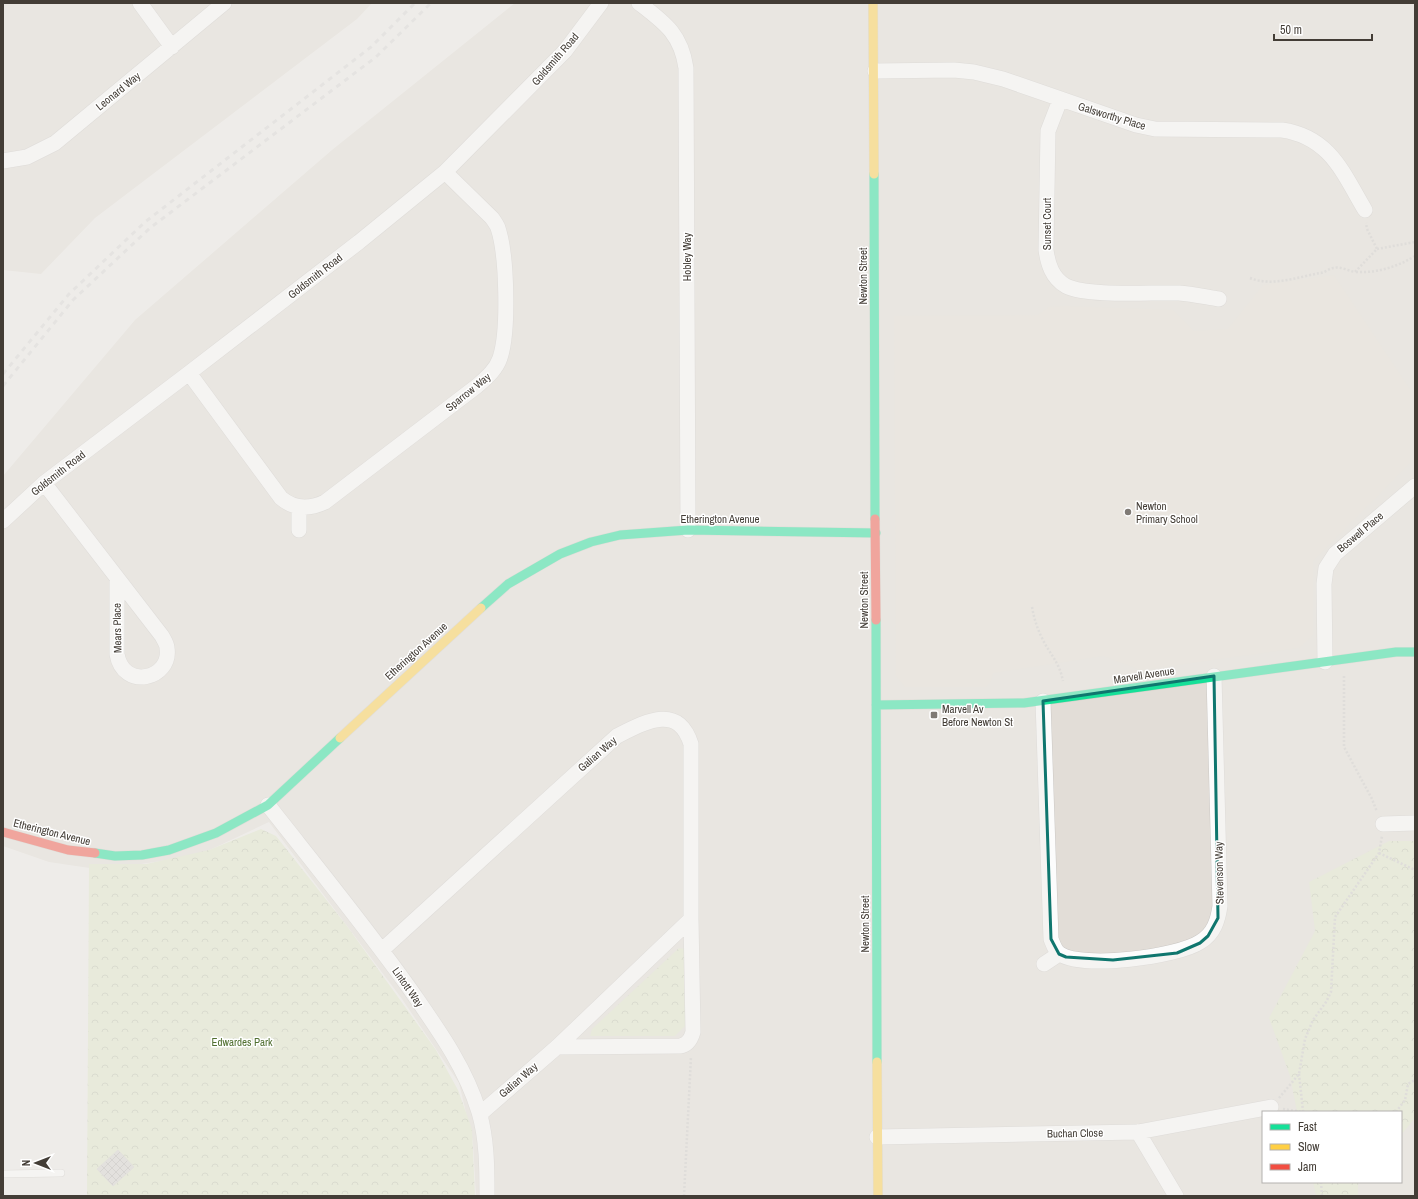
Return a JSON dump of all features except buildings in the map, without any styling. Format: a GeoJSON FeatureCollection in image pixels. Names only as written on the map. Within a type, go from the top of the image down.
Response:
{"type":"FeatureCollection","features":[{"type":"Feature","properties":{"kind":"street"},"geometry":{"type":"LineString","coordinates":[[140,3],[172,47]]}},
{"type":"Feature","properties":{"kind":"street","name":"Leonard Way"},"geometry":{"type":"LineString","coordinates":[[3,161],[27,157],[55,143],[224,3]]}},
{"type":"Feature","properties":{"kind":"street","name":"Goldsmith Road"},"geometry":{"type":"LineString","coordinates":[[3,521],[44,483],[359,242],[445,172],[565,51],[601,3]]}},
{"type":"Feature","properties":{"kind":"street","name":"Hobley Way"},"geometry":{"type":"LineString","coordinates":[[639,3],[663,21],[672,31],[680,43],[686,68],[688,530]]}},
{"type":"Feature","properties":{"kind":"street","name":"Newton Street"},"geometry":{"type":"LineString","coordinates":[[874,3],[878,1196]]}},
{"type":"Feature","properties":{"kind":"street","name":"Galsworthy Place"},"geometry":{"type":"LineString","coordinates":[[875,71],[954,70],[974,72],[1003,79],[1060,100],[1136,125],[1155,128],[1282,130],[1295,132],[1316,142],[1333,157],[1365,210]]}},
{"type":"Feature","properties":{"kind":"street","name":"Sunset Court"},"geometry":{"type":"LineString","coordinates":[[1060,100],[1048,131],[1046,250],[1049,265],[1054,276],[1065,285],[1081,292],[1182,293],[1219,299]]}},
{"type":"Feature","properties":{"kind":"street","name":"Sparrow Way"},"geometry":{"type":"LineString","coordinates":[[299,507],[317,506],[325,502],[477,386],[492,372],[500,358],[503,343],[504,277],[498,227],[492,218],[445,172]]}},
{"type":"Feature","properties":{"kind":"street"},"geometry":{"type":"LineString","coordinates":[[189,373],[281,498],[289,504],[299,507],[299,530]]}},
{"type":"Feature","properties":{"kind":"street","name":"Mears Place"},"geometry":{"type":"LineString","coordinates":[[44,483],[162,636],[167,647],[167,658],[162,667],[155,674],[146,677],[137,677],[128,674],[118,664],[117,578]]}},
{"type":"Feature","properties":{"kind":"street","name":"Boswell Place"},"geometry":{"type":"LineString","coordinates":[[1325,662],[1324,584],[1326,568],[1335,554],[1415,486]]}},
{"type":"Feature","properties":{"kind":"street","name":"Etherington Avenue"},"geometry":{"type":"LineString","coordinates":[[3,832],[68,850],[95,855],[115,856],[142,855],[192,843],[216,833],[268,805],[428,655],[508,584],[560,554],[591,542],[620,535],[688,530],[876,533]]}},
{"type":"Feature","properties":{"kind":"street","name":"Marvell Avenue"},"geometry":{"type":"LineString","coordinates":[[876,705],[1000,705],[1044,701],[1214,676],[1396,652],[1415,652]]}},
{"type":"Feature","properties":{"kind":"street","name":"Stevenson Way"},"geometry":{"type":"LineString","coordinates":[[1059,954],[1082,960],[1147,958],[1163,956],[1177,953],[1200,943],[1213,929],[1218,918],[1220,906],[1214,676]]}},
{"type":"Feature","properties":{"kind":"street"},"geometry":{"type":"LineString","coordinates":[[1044,701],[1051,939],[1059,954],[1044,964]]}},
{"type":"Feature","properties":{"kind":"street","name":"Galian Way"},"geometry":{"type":"LineString","coordinates":[[382,950],[604,746],[617,736],[632,728],[665,719],[674,720],[687,732],[691,744],[691,919],[693,1032],[688,1042]]}},
{"type":"Feature","properties":{"kind":"street","name":"Lintott Way"},"geometry":{"type":"LineString","coordinates":[[268,805],[382,950],[446,1041],[462,1069],[480,1114],[486,1148],[487,1196]]}},
{"type":"Feature","properties":{"kind":"street"},"geometry":{"type":"LineString","coordinates":[[1383,824],[1415,823]]}},
{"type":"Feature","properties":{"kind":"street","name":"Galian Way"},"geometry":{"type":"LineString","coordinates":[[480,1114],[557,1047],[691,919]]}},
{"type":"Feature","properties":{"kind":"street"},"geometry":{"type":"LineString","coordinates":[[557,1047],[680,1046],[688,1042]]}},
{"type":"Feature","properties":{"kind":"street","name":"Buchan Close"},"geometry":{"type":"LineString","coordinates":[[877,1137],[1138,1132],[1270,1107]]}},
{"type":"Feature","properties":{"kind":"street"},"geometry":{"type":"LineString","coordinates":[[1138,1132],[1176,1196]]}},
{"type":"Feature","properties":{"kind":"lane"},"geometry":{"type":"LineString","coordinates":[[3,1174],[61,1173]]}},
{"type":"Feature","properties":{"kind":"path"},"geometry":{"type":"LineString","coordinates":[[1365,210],[1367,229],[1377,249]]}},
{"type":"Feature","properties":{"kind":"path"},"geometry":{"type":"LineString","coordinates":[[1355,272],[1377,249],[1415,242]]}},
{"type":"Feature","properties":{"kind":"path"},"geometry":{"type":"LineString","coordinates":[[1250,278],[1256,281],[1298,279],[1310,274],[1321,273],[1335,267],[1355,272],[1371,273],[1403,263],[1415,256]]}},
{"type":"Feature","properties":{"kind":"path"},"geometry":{"type":"LineString","coordinates":[[1032,608],[1035,623],[1042,639],[1060,668],[1064,687]]}},
{"type":"Feature","properties":{"kind":"path"},"geometry":{"type":"LineString","coordinates":[[1303,1111],[1299,1074],[1305,1039],[1313,1020],[1326,1002],[1331,992],[1335,917],[1379,853],[1383,824],[1374,808],[1372,798],[1344,747],[1343,659]]}},
{"type":"Feature","properties":{"kind":"path"},"geometry":{"type":"LineString","coordinates":[[1379,853],[1415,870]]}},
{"type":"Feature","properties":{"kind":"path"},"geometry":{"type":"LineString","coordinates":[[684,1196],[692,1052],[688,1042]]}},
{"type":"Feature","properties":{"kind":"path"},"geometry":{"type":"LineString","coordinates":[[1270,1107],[1299,1074]]}},
{"type":"Feature","properties":{"kind":"path"},"geometry":{"type":"LineString","coordinates":[[1397,1111],[1404,1100],[1408,1084],[1415,1080]]}},
{"type":"Feature","properties":{"kind":"path"},"geometry":{"type":"LineString","coordinates":[[1270,1107],[1296,1111]]}},
{"type":"Feature","properties":{"kind":"path"},"geometry":{"type":"LineString","coordinates":[[1321,1183],[1322,1196]]}},
{"type":"Feature","properties":{"kind":"highlighted area"},"geometry":{"type":"Polygon","coordinates":[[[1214,676],[1218,918],[1208,936],[1200,943],[1177,953],[1113,960],[1066,957],[1059,954],[1051,939],[1043,701],[1214,676]]]}},
{"type":"Feature","properties":{"kind":"shaded area"},"geometry":{"type":"Polygon","coordinates":[[[3,3],[372,3],[357,19],[95,218],[41,274],[3,270],[3,3]]]}},
{"type":"Feature","properties":{"kind":"shaded area"},"geometry":{"type":"Polygon","coordinates":[[[515,3],[1415,3],[1415,1196],[476,1196],[473,1142],[459,1083],[402,999],[269,822],[199,855],[103,870],[49,862],[3,846],[3,476],[135,320],[332,150],[515,3]]]}},
{"type":"Feature","properties":{"kind":"shaded area","name":"Newton Primary School"},"geometry":{"type":"Polygon","coordinates":[[[1334,275],[1410,389],[1410,463],[1313,561],[1313,635],[1299,648],[1141,670],[1103,656],[993,673],[991,681],[986,687],[905,687],[896,676],[894,316],[1038,315],[1049,307],[1066,306],[1173,310],[1194,331],[1228,329],[1263,285],[1334,275]]]}},
{"type":"Feature","properties":{"kind":"green space","name":"Edwardes Park"},"geometry":{"type":"Polygon","coordinates":[[[261,829],[276,836],[347,926],[436,1050],[458,1090],[472,1129],[475,1196],[87,1196],[89,864],[146,864],[209,850],[261,829]]]}},
{"type":"Feature","properties":{"kind":"green space"},"geometry":{"type":"Polygon","coordinates":[[[1389,841],[1415,841],[1415,1118],[1402,1134],[1402,1111],[1297,1111],[1290,1076],[1269,1018],[1315,931],[1309,882],[1389,841]]]}},
{"type":"Feature","properties":{"kind":"green space"},"geometry":{"type":"Polygon","coordinates":[[[679,948],[687,949],[687,1024],[675,1036],[590,1036],[592,1029],[679,948]]]}},
{"type":"Feature","properties":{"kind":"green space"},"geometry":{"type":"Polygon","coordinates":[[[1313,1183],[1359,1183],[1358,1196],[1316,1196],[1313,1183]]]}},
{"type":"Feature","properties":{"kind":"railway"},"geometry":{"type":"LineString","coordinates":[[3,374],[69,294],[145,222],[371,47],[415,3]]}},
{"type":"Feature","properties":{"kind":"railway"},"geometry":{"type":"LineString","coordinates":[[3,386],[73,300],[150,228],[376,57],[431,3]]}},
{"type":"Feature","properties":{"kind":"traffic: fast"},"geometry":{"type":"LineString","coordinates":[[874,174],[875,519]]}},
{"type":"Feature","properties":{"kind":"traffic: fast"},"geometry":{"type":"LineString","coordinates":[[481,608],[508,584],[560,554],[591,542],[620,535],[688,530],[876,533]]}},
{"type":"Feature","properties":{"kind":"traffic: fast"},"geometry":{"type":"LineString","coordinates":[[876,620],[877,1062]]}},
{"type":"Feature","properties":{"kind":"traffic: fast"},"geometry":{"type":"LineString","coordinates":[[876,705],[1024,703],[1396,652],[1415,652]]}},
{"type":"Feature","properties":{"kind":"traffic: fast"},"geometry":{"type":"LineString","coordinates":[[95,853],[115,856],[142,855],[169,850],[216,833],[268,805],[340,738]]}},
{"type":"Feature","properties":{"kind":"traffic: slow"},"geometry":{"type":"LineString","coordinates":[[873,3],[874,174]]}},
{"type":"Feature","properties":{"kind":"traffic: slow"},"geometry":{"type":"LineString","coordinates":[[340,738],[481,608]]}},
{"type":"Feature","properties":{"kind":"traffic: slow"},"geometry":{"type":"LineString","coordinates":[[877,1062],[878,1196]]}},
{"type":"Feature","properties":{"kind":"traffic: jam"},"geometry":{"type":"LineString","coordinates":[[875,519],[876,620]]}},
{"type":"Feature","properties":{"kind":"traffic: jam"},"geometry":{"type":"LineString","coordinates":[[3,832],[68,850],[95,853]]}},
{"type":"Feature","properties":{"kind":"place","name":"Newton Primary School"},"geometry":{"type":"Point","coordinates":[1128,512]}},
{"type":"Feature","properties":{"kind":"place","name":"Marvell Av Before Newton St"},"geometry":{"type":"Point","coordinates":[934,715]}}]}
